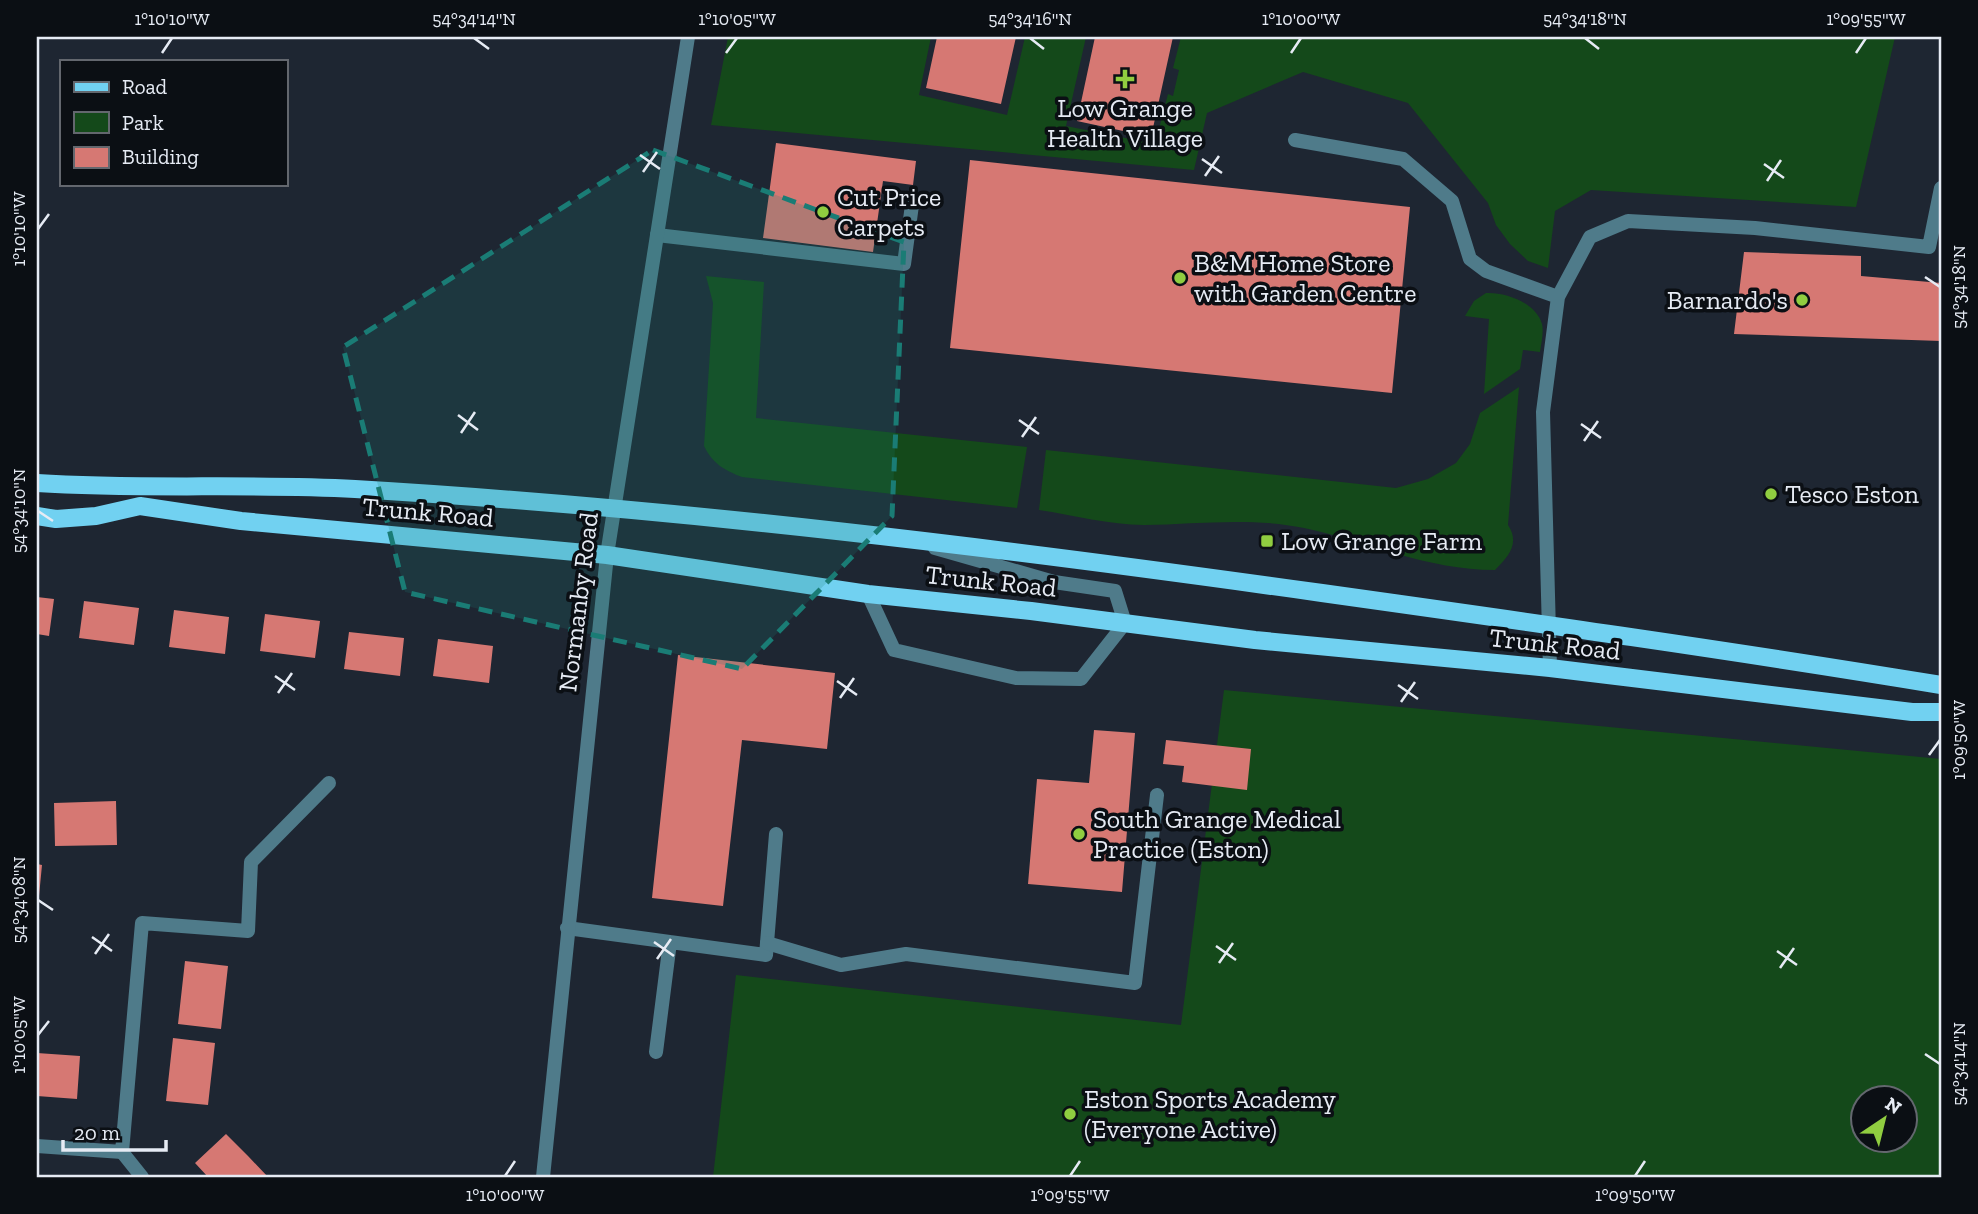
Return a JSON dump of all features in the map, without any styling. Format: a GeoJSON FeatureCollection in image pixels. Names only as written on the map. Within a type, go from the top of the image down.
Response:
{"type":"FeatureCollection","features":[{"type":"Feature","properties":{"kind":"main road"},"geometry":{"type":"LineString","coordinates":[[37,483],[104,488],[352,489],[614,510],[988,546],[1549,625],[1941,685]]}},
{"type":"Feature","properties":{"kind":"main road","name":"Trunk Road"},"geometry":{"type":"LineString","coordinates":[[37,516],[56,519],[96,516],[139,506],[241,521],[607,555],[868,594],[1255,640],[1550,668],[1912,712],[1941,712]]}},
{"type":"Feature","properties":{"kind":"street","name":"Normanby Road"},"geometry":{"type":"LineString","coordinates":[[543,1177],[607,555],[688,37]]}},
{"type":"Feature","properties":{"kind":"street"},"geometry":{"type":"LineString","coordinates":[[1295,140],[1403,159],[1452,201],[1470,259],[1486,271],[1558,297]]}},
{"type":"Feature","properties":{"kind":"street"},"geometry":{"type":"LineString","coordinates":[[1550,668],[1543,412],[1558,297],[1590,237],[1628,220],[1755,228],[1929,247],[1941,188]]}},
{"type":"Feature","properties":{"kind":"street"},"geometry":{"type":"LineString","coordinates":[[657,235],[904,264],[912,205]]}},
{"type":"Feature","properties":{"kind":"street"},"geometry":{"type":"LineString","coordinates":[[868,594],[894,650],[1016,678],[1081,679],[1125,623],[1115,591],[1054,582],[896,537]]}},
{"type":"Feature","properties":{"kind":"street"},"geometry":{"type":"LineString","coordinates":[[142,1177],[122,1152],[142,923],[248,931],[251,862],[329,783]]}},
{"type":"Feature","properties":{"kind":"street"},"geometry":{"type":"LineString","coordinates":[[767,943],[841,965],[906,954],[1135,983],[1157,794]]}},
{"type":"Feature","properties":{"kind":"street"},"geometry":{"type":"LineString","coordinates":[[567,928],[766,955],[776,834]]}},
{"type":"Feature","properties":{"kind":"street"},"geometry":{"type":"LineString","coordinates":[[656,1052],[670,942]]}},
{"type":"Feature","properties":{"kind":"street"},"geometry":{"type":"LineString","coordinates":[[37,1146],[122,1152]]}},
{"type":"Feature","properties":{"kind":"highlighted area"},"geometry":{"type":"Polygon","coordinates":[[[653,150],[904,242],[892,516],[742,669],[405,592],[343,347],[653,150]]]}},
{"type":"Feature","properties":{"kind":"green space"},"geometry":{"type":"Polygon","coordinates":[[[728,37],[931,37],[919,95],[1007,115],[1025,37],[1086,37],[1066,126],[1155,144],[1168,94],[1173,96],[1179,70],[1173,68],[1181,37],[1895,37],[1856,207],[1591,190],[1555,211],[1548,268],[1528,261],[1510,244],[1496,225],[1488,203],[1408,103],[1303,72],[1207,113],[1194,170],[711,125],[728,37]]]}},
{"type":"Feature","properties":{"kind":"green space"},"geometry":{"type":"Polygon","coordinates":[[[706,276],[764,282],[756,418],[1027,447],[1017,508],[742,477],[720,466],[704,446],[713,303],[706,276]]]}},
{"type":"Feature","properties":{"kind":"green space"},"geometry":{"type":"Polygon","coordinates":[[[1486,293],[1502,294],[1527,305],[1539,317],[1543,331],[1540,352],[1523,350],[1520,369],[1484,394],[1489,319],[1465,316],[1474,301],[1486,293]]]}},
{"type":"Feature","properties":{"kind":"green space"},"geometry":{"type":"Polygon","coordinates":[[[1519,387],[1508,525],[1513,543],[1505,560],[1495,570],[1470,569],[1422,560],[1284,525],[1244,522],[1131,525],[1039,510],[1046,450],[1396,488],[1428,479],[1456,463],[1470,444],[1480,413],[1519,387]]]}},
{"type":"Feature","properties":{"kind":"green space"},"geometry":{"type":"Polygon","coordinates":[[[1224,690],[1941,759],[1941,1177],[713,1177],[736,975],[1181,1025],[1224,690]]]}},
{"type":"Feature","properties":{"kind":"building","name":"Low Grange Health Village"},"geometry":{"type":"Polygon","coordinates":[[[937,37],[1016,37],[1001,104],[926,88],[937,37]]]}},
{"type":"Feature","properties":{"kind":"building","name":"Low Grange Health Village"},"geometry":{"type":"Polygon","coordinates":[[[1095,37],[1173,37],[1151,137],[1077,121],[1095,37]]]}},
{"type":"Feature","properties":{"kind":"building","name":"Cut Price Carpets"},"geometry":{"type":"Polygon","coordinates":[[[776,143],[916,161],[913,185],[883,181],[873,252],[763,238],[776,143]]]}},
{"type":"Feature","properties":{"kind":"building","name":"B&M Home Store with Garden Centre"},"geometry":{"type":"Polygon","coordinates":[[[970,160],[1410,207],[1392,393],[950,348],[970,160]]]}},
{"type":"Feature","properties":{"kind":"building"},"geometry":{"type":"Polygon","coordinates":[[[1744,252],[1861,256],[1861,276],[1941,283],[1941,341],[1734,334],[1744,252]]]}},
{"type":"Feature","properties":{"kind":"building"},"geometry":{"type":"Polygon","coordinates":[[[37,597],[54,599],[49,636],[37,634],[37,597]]]}},
{"type":"Feature","properties":{"kind":"building"},"geometry":{"type":"Polygon","coordinates":[[[84,601],[139,608],[134,645],[79,638],[84,601]]]}},
{"type":"Feature","properties":{"kind":"building"},"geometry":{"type":"Polygon","coordinates":[[[174,610],[229,617],[225,654],[169,647],[174,610]]]}},
{"type":"Feature","properties":{"kind":"building"},"geometry":{"type":"Polygon","coordinates":[[[265,614],[320,621],[315,658],[260,651],[265,614]]]}},
{"type":"Feature","properties":{"kind":"building"},"geometry":{"type":"Polygon","coordinates":[[[349,632],[404,638],[400,676],[344,669],[349,632]]]}},
{"type":"Feature","properties":{"kind":"building"},"geometry":{"type":"Polygon","coordinates":[[[438,639],[493,646],[489,683],[433,676],[438,639]]]}},
{"type":"Feature","properties":{"kind":"building"},"geometry":{"type":"Polygon","coordinates":[[[678,655],[835,673],[827,749],[742,740],[723,906],[652,898],[678,655]]]}},
{"type":"Feature","properties":{"kind":"building","name":"South Grange Medical Practice (Eston)"},"geometry":{"type":"Polygon","coordinates":[[[1094,730],[1135,733],[1122,892],[1028,884],[1037,779],[1089,783],[1094,730]]]}},
{"type":"Feature","properties":{"kind":"building"},"geometry":{"type":"Polygon","coordinates":[[[1166,740],[1251,749],[1247,790],[1182,782],[1184,766],[1163,764],[1166,740]]]}},
{"type":"Feature","properties":{"kind":"building"},"geometry":{"type":"Polygon","coordinates":[[[116,801],[117,845],[55,846],[54,803],[116,801]]]}},
{"type":"Feature","properties":{"kind":"building"},"geometry":{"type":"Polygon","coordinates":[[[37,864],[42,865],[39,896],[37,896],[37,864]]]}},
{"type":"Feature","properties":{"kind":"building"},"geometry":{"type":"Polygon","coordinates":[[[185,961],[228,966],[221,1029],[178,1024],[185,961]]]}},
{"type":"Feature","properties":{"kind":"building"},"geometry":{"type":"Polygon","coordinates":[[[173,1038],[215,1043],[208,1105],[166,1101],[173,1038]]]}},
{"type":"Feature","properties":{"kind":"building"},"geometry":{"type":"Polygon","coordinates":[[[37,1053],[80,1056],[77,1099],[37,1096],[37,1053]]]}},
{"type":"Feature","properties":{"kind":"building"},"geometry":{"type":"Polygon","coordinates":[[[226,1134],[268,1177],[208,1177],[195,1163],[226,1134]]]}},
{"type":"Feature","properties":{"kind":"place","name":"Low Grange Health Village"},"geometry":{"type":"Point","coordinates":[1125,79]}},
{"type":"Feature","properties":{"kind":"place","name":"Cut Price Carpets"},"geometry":{"type":"Point","coordinates":[823,212]}},
{"type":"Feature","properties":{"kind":"place","name":"B&M Home Store with Garden Centre"},"geometry":{"type":"Point","coordinates":[1180,278]}},
{"type":"Feature","properties":{"kind":"place","name":"Barnardo's"},"geometry":{"type":"Point","coordinates":[1802,300]}},
{"type":"Feature","properties":{"kind":"place","name":"Tesco Eston"},"geometry":{"type":"Point","coordinates":[1771,494]}},
{"type":"Feature","properties":{"kind":"place","name":"Low Grange Farm"},"geometry":{"type":"Point","coordinates":[1267,541]}},
{"type":"Feature","properties":{"kind":"place","name":"South Grange Medical Practice (Eston)"},"geometry":{"type":"Point","coordinates":[1079,834]}},
{"type":"Feature","properties":{"kind":"place","name":"Eston Sports Academy (Everyone Active)"},"geometry":{"type":"Point","coordinates":[1070,1114]}}]}
